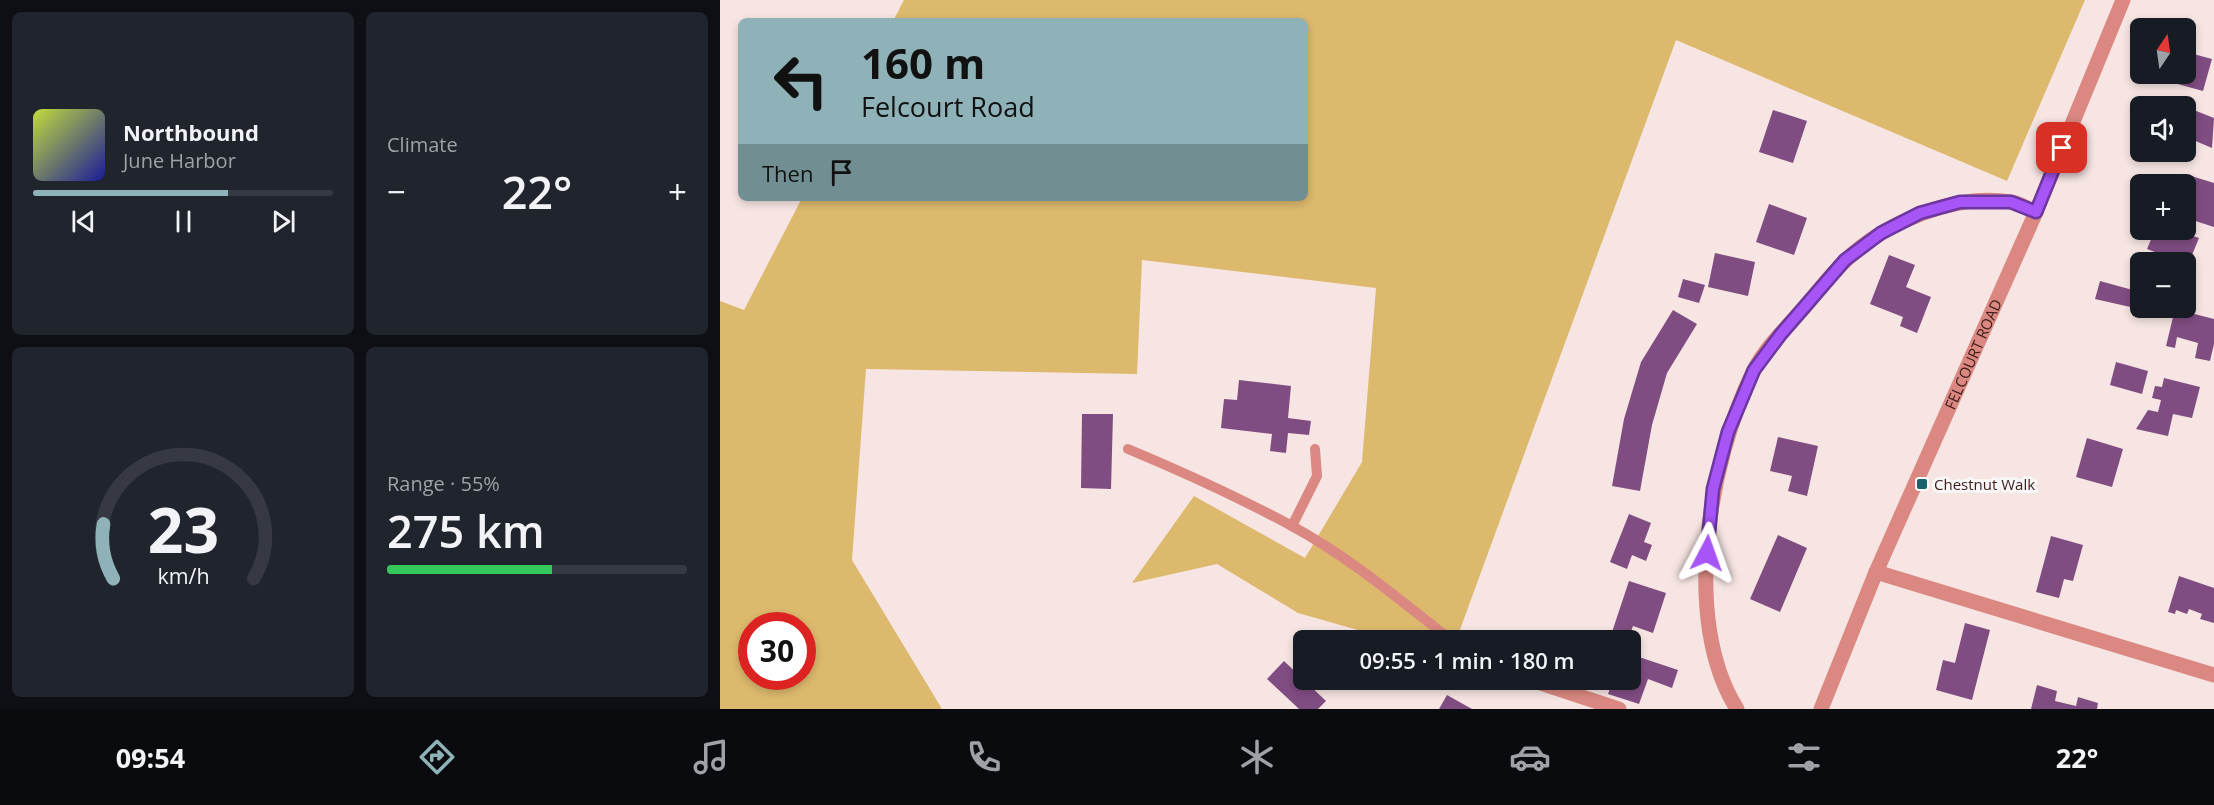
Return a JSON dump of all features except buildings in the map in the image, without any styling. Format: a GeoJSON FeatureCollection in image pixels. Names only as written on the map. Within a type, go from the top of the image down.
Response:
{"type":"FeatureCollection","features":[{"type":"Feature","properties":{"kind":"street","name":"FELCOURT ROAD"},"geometry":{"type":"LineString","coordinates":[[1821,709],[1876,572],[2036,212],[2123,0]]}},
{"type":"Feature","properties":{"kind":"street"},"geometry":{"type":"LineString","coordinates":[[1737,709],[1724,688],[1712,644],[1706,577],[1707,553],[1713,489],[1728,432],[1754,370],[1781,334],[1845,260],[1881,233],[1920,213],[1960,202],[2011,202],[2036,212]]}},
{"type":"Feature","properties":{"kind":"street"},"geometry":{"type":"LineString","coordinates":[[1876,572],[2214,675]]}},
{"type":"Feature","properties":{"kind":"street"},"geometry":{"type":"LineString","coordinates":[[1561,690],[1619,709]]}},
{"type":"Feature","properties":{"kind":"lane"},"geometry":{"type":"LineString","coordinates":[[1128,449],[1181,471],[1292,526],[1378,582],[1438,630]]}},
{"type":"Feature","properties":{"kind":"lane"},"geometry":{"type":"LineString","coordinates":[[1292,526],[1317,476],[1315,449]]}},
{"type":"Feature","properties":{"kind":"shaded area"},"geometry":{"type":"Polygon","coordinates":[[[904,0],[2085,0],[2007,181],[1676,40],[1460,630],[1358,630],[1298,613],[1217,564],[1132,583],[1194,496],[1305,558],[1362,462],[1376,288],[1142,260],[1137,374],[866,369],[852,560],[942,709],[720,709],[720,301],[744,310],[800,201],[1308,201],[1308,18],[895,18],[904,0]]]}},
{"type":"Feature","properties":{"kind":"place","name":"Chestnut Walk"},"geometry":{"type":"Point","coordinates":[1922,484]}},
{"type":"Feature","properties":{"kind":"route"},"geometry":{"type":"LineString","coordinates":[[1707,553],[1713,489],[1728,432],[1754,370],[1781,334],[1845,260],[1881,233],[1920,213],[1960,202],[2011,202],[2036,212],[2062,148]]}}]}
